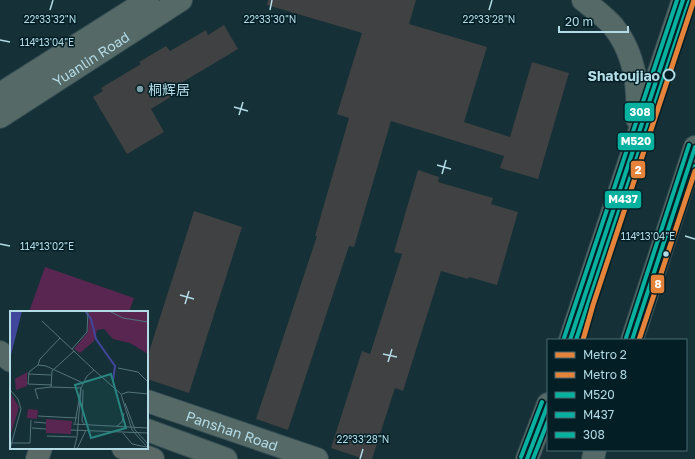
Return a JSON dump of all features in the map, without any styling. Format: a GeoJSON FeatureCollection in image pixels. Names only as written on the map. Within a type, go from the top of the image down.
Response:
{"type":"FeatureCollection","features":[{"type":"Feature","properties":{"kind":"main road","name":"Yuanlin Road"},"geometry":{"type":"LineString","coordinates":[[0,94],[148,0]]}},
{"type":"Feature","properties":{"kind":"main road","name":"Yuanlin Road"},"geometry":{"type":"LineString","coordinates":[[0,117],[181,0]]}},
{"type":"Feature","properties":{"kind":"main road"},"geometry":{"type":"LineString","coordinates":[[582,0],[596,10],[613,26],[628,51],[636,78],[638,106],[634,146]]}},
{"type":"Feature","properties":{"kind":"main road"},"geometry":{"type":"LineString","coordinates":[[570,339],[683,0]]}},
{"type":"Feature","properties":{"kind":"main road"},"geometry":{"type":"LineString","coordinates":[[632,339],[695,147]]}},
{"type":"Feature","properties":{"kind":"main road","name":"Panshan Road"},"geometry":{"type":"LineString","coordinates":[[148,401],[317,459]]}},
{"type":"Feature","properties":{"kind":"main road"},"geometry":{"type":"LineString","coordinates":[[527,459],[547,407]]}},
{"type":"Feature","properties":{"kind":"main road"},"geometry":{"type":"LineString","coordinates":[[148,430],[226,459]]}},
{"type":"Feature","properties":{"kind":"street"},"geometry":{"type":"LineString","coordinates":[[37,459],[41,449]]}},
{"type":"Feature","properties":{"kind":"street"},"geometry":{"type":"LineString","coordinates":[[126,449],[153,459]]}},
{"type":"Feature","properties":{"kind":"shaded area"},"geometry":{"type":"Polygon","coordinates":[[[45,267],[134,298],[129,311],[29,311],[45,267]]]}},
{"type":"Feature","properties":{"kind":"building"},"geometry":{"type":"Polygon","coordinates":[[[268,0],[416,0],[409,24],[487,47],[464,122],[510,137],[532,62],[569,73],[538,179],[500,168],[504,156],[391,121],[354,247],[349,246],[288,430],[256,419],[317,236],[315,236],[349,118],[337,114],[362,33],[267,5],[268,0]]]}},
{"type":"Feature","properties":{"kind":"building","name":"桐辉居"},"geometry":{"type":"Polygon","coordinates":[[[224,25],[238,49],[176,86],[179,92],[151,109],[164,132],[127,154],[93,97],[103,91],[101,88],[141,64],[139,62],[166,46],[170,51],[206,30],[208,35],[224,25]]]}},
{"type":"Feature","properties":{"kind":"building"},"geometry":{"type":"Polygon","coordinates":[[[418,170],[439,177],[438,182],[493,198],[491,204],[518,212],[497,285],[469,277],[468,279],[441,271],[403,391],[395,388],[372,459],[364,459],[331,448],[362,351],[370,354],[402,254],[394,252],[418,170]]]}},
{"type":"Feature","properties":{"kind":"building"},"geometry":{"type":"Polygon","coordinates":[[[194,211],[242,227],[189,393],[148,379],[148,355],[194,211]]]}},
{"type":"Feature","properties":{"kind":"metro line","name":"2"},"geometry":{"type":"LineString","coordinates":[[583,339],[593,305],[694,0]]}},
{"type":"Feature","properties":{"kind":"metro line","name":"8"},"geometry":{"type":"LineString","coordinates":[[639,339],[695,171]]}},
{"type":"Feature","properties":{"kind":"transit line","name":"308"},"geometry":{"type":"LineString","coordinates":[[564,338],[677,0]]}},
{"type":"Feature","properties":{"kind":"transit line","name":"M520"},"geometry":{"type":"LineString","coordinates":[[570,339],[683,0]]}},
{"type":"Feature","properties":{"kind":"transit line","name":"M437"},"geometry":{"type":"LineString","coordinates":[[576,339],[689,2]]}},
{"type":"Feature","properties":{"kind":"transit line","name":"308"},"geometry":{"type":"LineString","coordinates":[[626,338],[689,145]]}},
{"type":"Feature","properties":{"kind":"transit line","name":"M520"},"geometry":{"type":"LineString","coordinates":[[632,339],[695,147]]}},
{"type":"Feature","properties":{"kind":"transit line","name":"M437"},"geometry":{"type":"LineString","coordinates":[[638,339],[695,166]]}},
{"type":"Feature","properties":{"kind":"transit line","name":"308"},"geometry":{"type":"LineString","coordinates":[[521,457],[542,402]]}},
{"type":"Feature","properties":{"kind":"transit line","name":"M520"},"geometry":{"type":"LineString","coordinates":[[527,459],[547,407]]}},
{"type":"Feature","properties":{"kind":"transit line","name":"M437"},"geometry":{"type":"LineString","coordinates":[[533,459],[547,424]]}},
{"type":"Feature","properties":{"kind":"place","name":"Shatoujiao"},"geometry":{"type":"Point","coordinates":[669,75]}},
{"type":"Feature","properties":{"kind":"place","name":"桐辉居"},"geometry":{"type":"Point","coordinates":[140,89]}}]}
